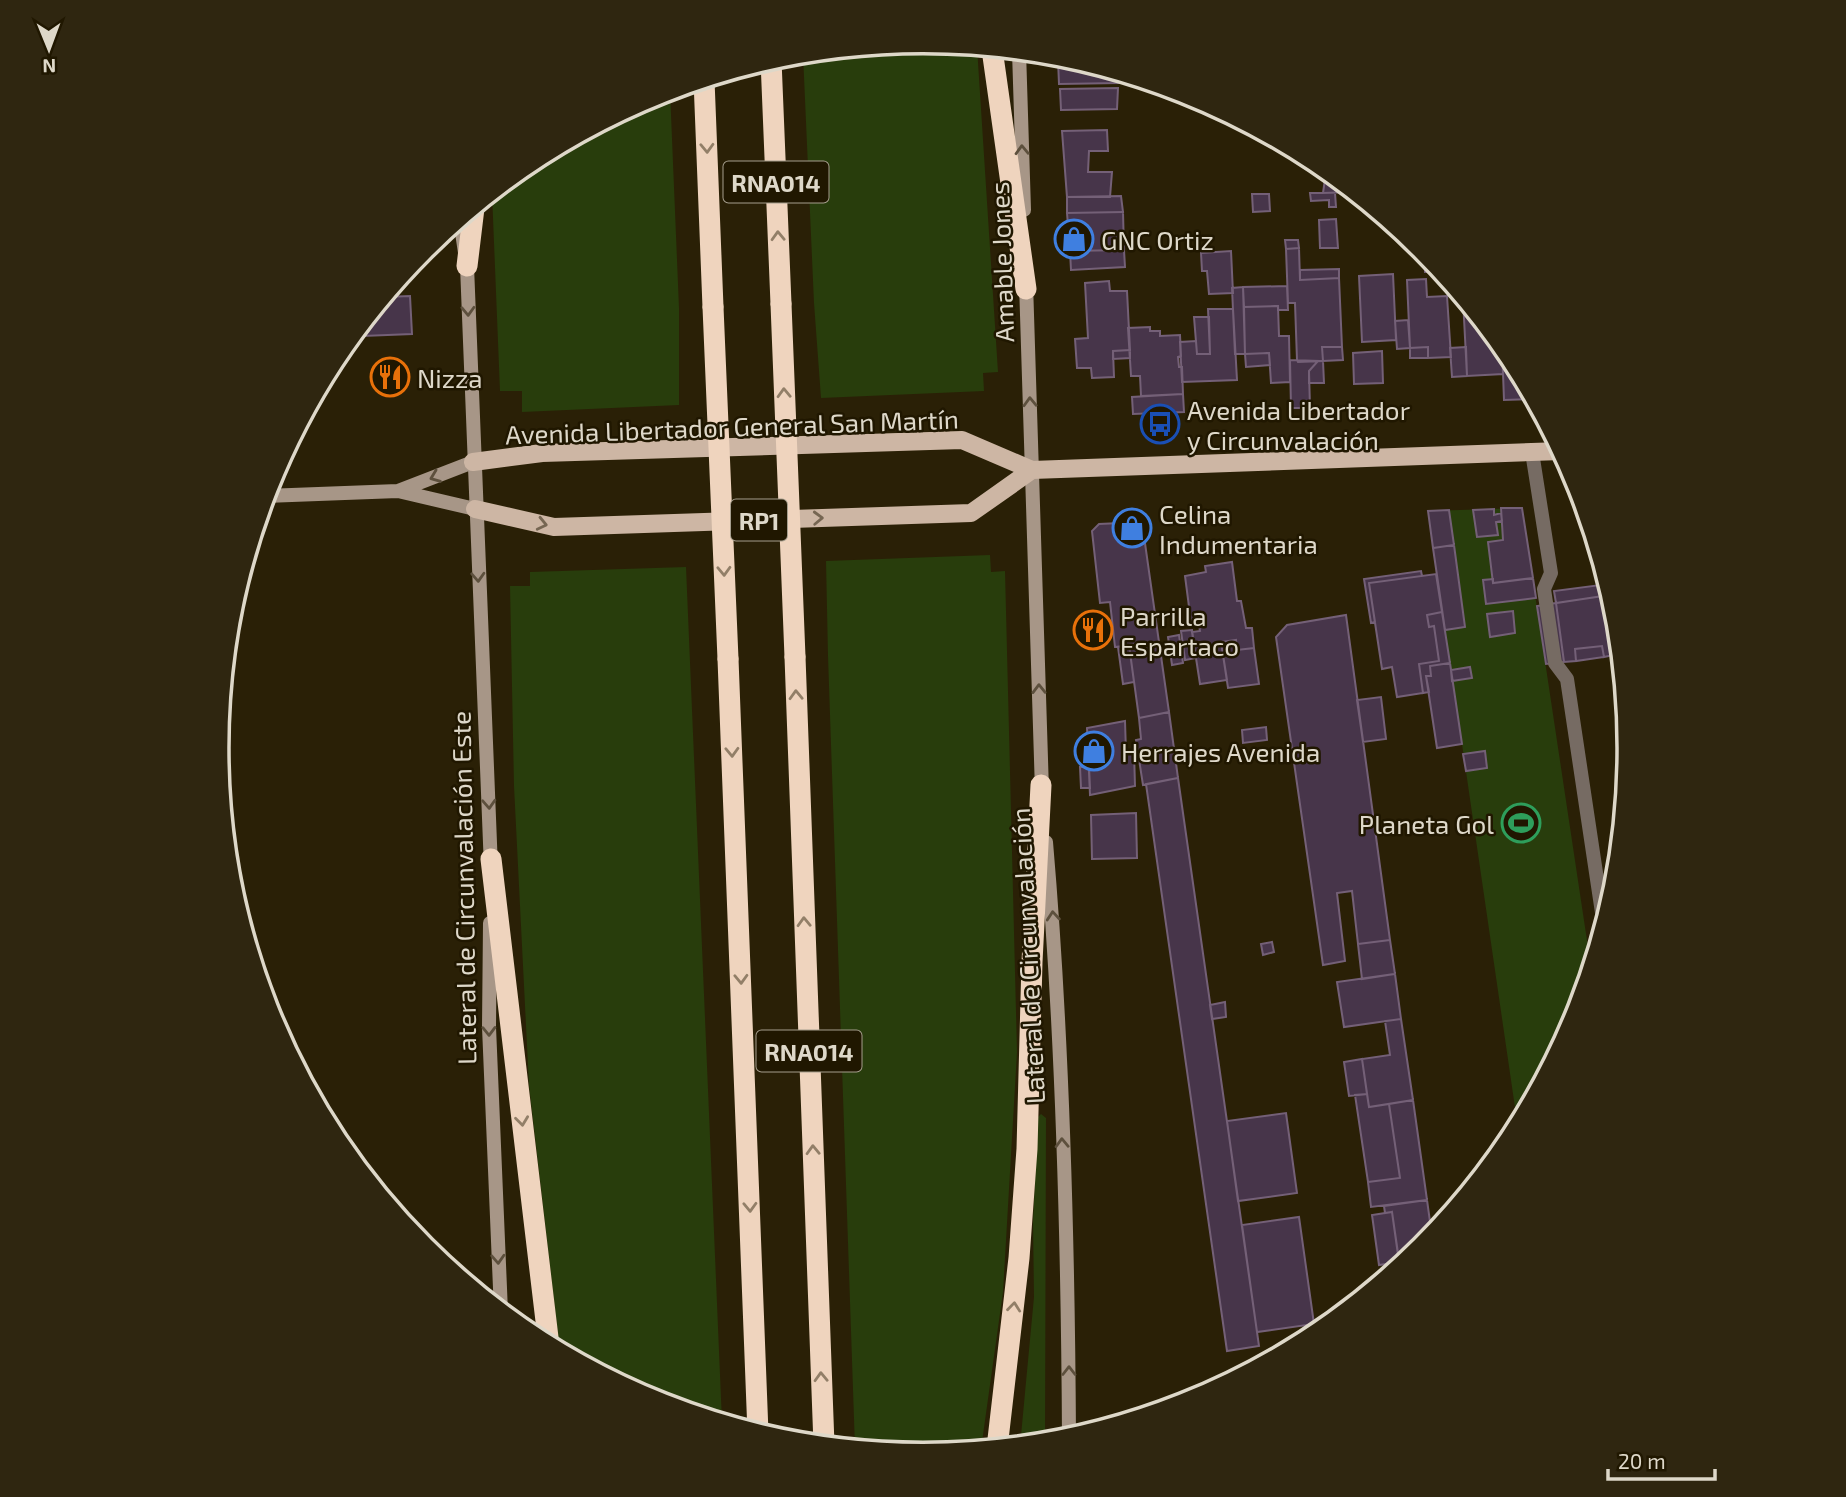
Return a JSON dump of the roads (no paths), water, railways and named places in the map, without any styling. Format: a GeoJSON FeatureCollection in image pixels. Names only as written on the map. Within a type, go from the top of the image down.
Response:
{"type":"FeatureCollection","features":[{"type":"Feature","properties":{"kind":"highway"},"geometry":{"type":"LineString","coordinates":[[993,58],[1026,289]]}},
{"type":"Feature","properties":{"kind":"highway","name":"RNA014"},"geometry":{"type":"LineString","coordinates":[[771,72],[824,1435]]}},
{"type":"Feature","properties":{"kind":"highway","name":"RNA014"},"geometry":{"type":"LineString","coordinates":[[704,90],[758,1422]]}},
{"type":"Feature","properties":{"kind":"highway"},"geometry":{"type":"LineString","coordinates":[[467,266],[472,221]]}},
{"type":"Feature","properties":{"kind":"highway"},"geometry":{"type":"LineString","coordinates":[[998,1438],[1009,1356],[1027,1149],[1032,962],[1041,785]]}},
{"type":"Feature","properties":{"kind":"highway"},"geometry":{"type":"LineString","coordinates":[[491,859],[547,1332]]}},
{"type":"Feature","properties":{"kind":"main road","name":"Avenida Libertador General San Martín"},"geometry":{"type":"LineString","coordinates":[[473,463],[542,453],[962,440],[1032,470],[1550,451]]}},
{"type":"Feature","properties":{"kind":"main road","name":"RP1"},"geometry":{"type":"LineString","coordinates":[[475,509],[554,527],[971,513],[1032,470]]}},
{"type":"Feature","properties":{"kind":"street","name":"Amable Jones"},"geometry":{"type":"LineString","coordinates":[[1018,61],[1032,470]]}},
{"type":"Feature","properties":{"kind":"street","name":"Lateral de Circunvalación Este"},"geometry":{"type":"LineString","coordinates":[[462,230],[467,266],[491,859],[489,1027],[500,1299]]}},
{"type":"Feature","properties":{"kind":"street"},"geometry":{"type":"LineString","coordinates":[[1532,452],[1551,573],[1544,589],[1555,663],[1567,679],[1600,901]]}},
{"type":"Feature","properties":{"kind":"street","name":"Avenida Libertador General San Martín"},"geometry":{"type":"LineString","coordinates":[[277,496],[398,491],[473,463]]}},
{"type":"Feature","properties":{"kind":"street","name":"Lateral de Circunvalación"},"geometry":{"type":"LineString","coordinates":[[1032,470],[1041,785],[1056,955],[1069,1326],[1069,1427]]}},
{"type":"Feature","properties":{"kind":"street","name":"RP1"},"geometry":{"type":"LineString","coordinates":[[398,491],[475,509]]}},
{"type":"Feature","properties":{"kind":"place","name":"GNC Ortiz"},"geometry":{"type":"Point","coordinates":[1074,239]}},
{"type":"Feature","properties":{"kind":"place","name":"Nizza"},"geometry":{"type":"Point","coordinates":[390,377]}},
{"type":"Feature","properties":{"kind":"place","name":"Avenida Libertador y Circunvalación"},"geometry":{"type":"Point","coordinates":[1160,424]}},
{"type":"Feature","properties":{"kind":"place","name":"Celina Indumentaria"},"geometry":{"type":"Point","coordinates":[1132,528]}},
{"type":"Feature","properties":{"kind":"place","name":"Parrilla Espartaco"},"geometry":{"type":"Point","coordinates":[1093,630]}},
{"type":"Feature","properties":{"kind":"place","name":"Herrajes Avenida"},"geometry":{"type":"Point","coordinates":[1094,751]}},
{"type":"Feature","properties":{"kind":"place","name":"Planeta Gol"},"geometry":{"type":"Point","coordinates":[1521,823]}}]}
